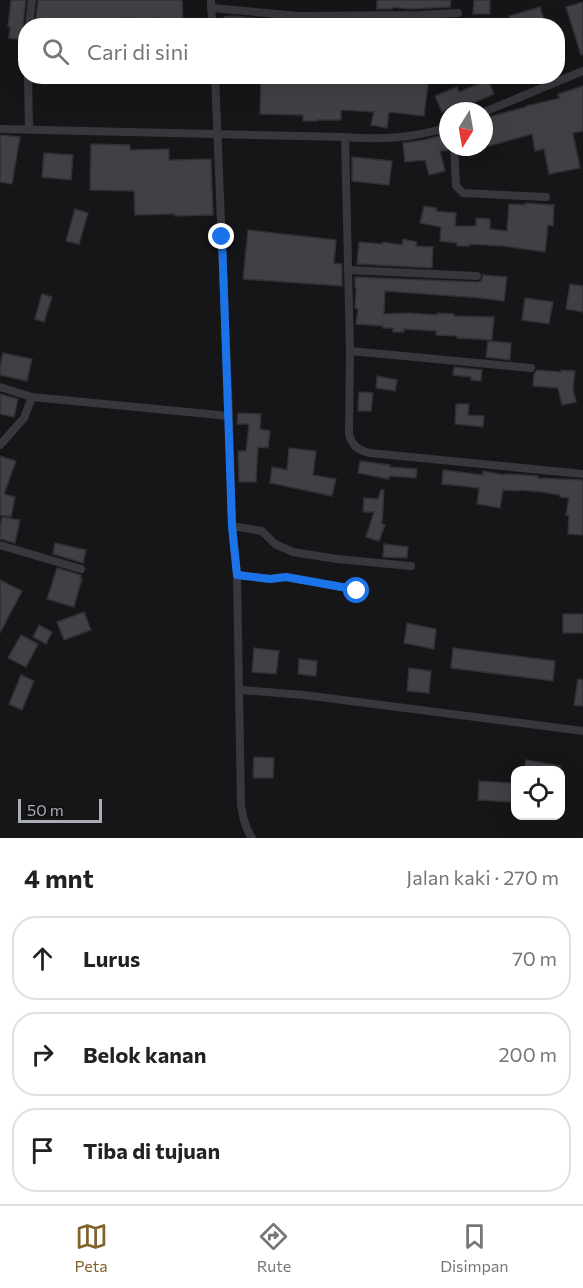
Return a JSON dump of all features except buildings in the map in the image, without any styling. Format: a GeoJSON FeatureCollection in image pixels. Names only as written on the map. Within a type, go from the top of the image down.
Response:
{"type":"FeatureCollection","features":[{"type":"Feature","properties":{"kind":"street"},"geometry":{"type":"LineString","coordinates":[[30,18],[32,0]]}},
{"type":"Feature","properties":{"kind":"street"},"geometry":{"type":"LineString","coordinates":[[211,4],[299,16],[458,13]]}},
{"type":"Feature","properties":{"kind":"street"},"geometry":{"type":"LineString","coordinates":[[565,78],[583,70]]}},
{"type":"Feature","properties":{"kind":"street"},"geometry":{"type":"LineString","coordinates":[[28,84],[29,129]]}},
{"type":"Feature","properties":{"kind":"street"},"geometry":{"type":"LineString","coordinates":[[214,84],[232,526],[237,575],[241,805],[244,821],[252,838]]}},
{"type":"Feature","properties":{"kind":"street"},"geometry":{"type":"LineString","coordinates":[[493,108],[550,84]]}},
{"type":"Feature","properties":{"kind":"street"},"geometry":{"type":"LineString","coordinates":[[0,129],[376,139],[408,137],[439,129]]}},
{"type":"Feature","properties":{"kind":"street"},"geometry":{"type":"LineString","coordinates":[[345,137],[350,351],[349,434],[354,447],[370,453],[583,474]]}},
{"type":"Feature","properties":{"kind":"street"},"geometry":{"type":"LineString","coordinates":[[454,156],[456,186],[463,193],[546,197]]}},
{"type":"Feature","properties":{"kind":"street"},"geometry":{"type":"LineString","coordinates":[[348,270],[477,276]]}},
{"type":"Feature","properties":{"kind":"street"},"geometry":{"type":"LineString","coordinates":[[350,351],[531,368]]}},
{"type":"Feature","properties":{"kind":"street"},"geometry":{"type":"LineString","coordinates":[[0,387],[32,397],[229,416]]}},
{"type":"Feature","properties":{"kind":"street"},"geometry":{"type":"LineString","coordinates":[[0,445],[24,418],[32,397]]}},
{"type":"Feature","properties":{"kind":"street"},"geometry":{"type":"LineString","coordinates":[[232,526],[262,531],[286,551],[337,559],[411,566]]}},
{"type":"Feature","properties":{"kind":"street"},"geometry":{"type":"LineString","coordinates":[[0,545],[81,569]]}},
{"type":"Feature","properties":{"kind":"street"},"geometry":{"type":"LineString","coordinates":[[237,575],[270,579],[286,577],[353,589],[357,591],[359,597]]}},
{"type":"Feature","properties":{"kind":"street"},"geometry":{"type":"LineString","coordinates":[[240,690],[304,695],[583,731]]}},
{"type":"Feature","properties":{"kind":"route"},"geometry":{"type":"LineString","coordinates":[[222,237],[232,526],[237,575],[270,579],[286,577],[357,591]]}}]}
